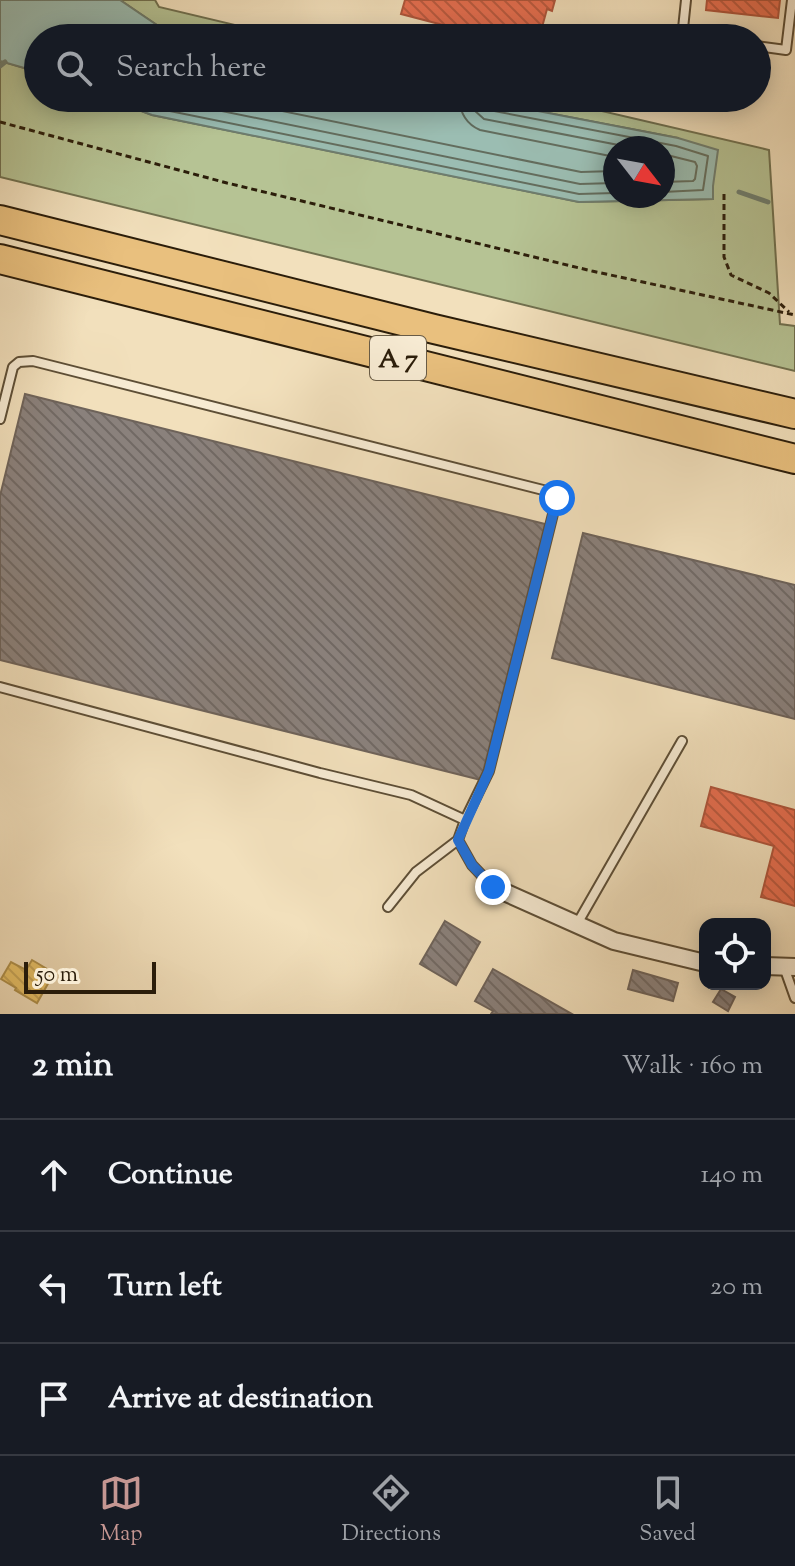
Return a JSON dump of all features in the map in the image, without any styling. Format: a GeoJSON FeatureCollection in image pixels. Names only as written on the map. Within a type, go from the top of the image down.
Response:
{"type":"FeatureCollection","features":[{"type":"Feature","properties":{"kind":"highway","name":"A 7"},"geometry":{"type":"LineString","coordinates":[[0,220],[434,329],[795,414]]}},
{"type":"Feature","properties":{"kind":"highway","name":"A 7"},"geometry":{"type":"LineString","coordinates":[[0,259],[795,459]]}},
{"type":"Feature","properties":{"kind":"street"},"geometry":{"type":"LineString","coordinates":[[493,887],[614,941],[699,962]]}},
{"type":"Feature","properties":{"kind":"lane"},"geometry":{"type":"LineString","coordinates":[[683,24],[686,0]]}},
{"type":"Feature","properties":{"kind":"lane"},"geometry":{"type":"LineString","coordinates":[[771,48],[786,50],[792,0]]}},
{"type":"Feature","properties":{"kind":"lane"},"geometry":{"type":"LineString","coordinates":[[0,419],[13,367],[19,362],[33,361],[551,492],[557,498],[489,771],[458,840],[416,872],[388,907]]}},
{"type":"Feature","properties":{"kind":"lane"},"geometry":{"type":"LineString","coordinates":[[0,687],[411,795],[465,820]]}},
{"type":"Feature","properties":{"kind":"lane"},"geometry":{"type":"LineString","coordinates":[[577,924],[682,741]]}},
{"type":"Feature","properties":{"kind":"lane"},"geometry":{"type":"LineString","coordinates":[[458,840],[472,865],[493,887]]}},
{"type":"Feature","properties":{"kind":"lane"},"geometry":{"type":"LineString","coordinates":[[789,967],[795,998]]}},
{"type":"Feature","properties":{"kind":"path"},"geometry":{"type":"LineString","coordinates":[[0,122],[257,190],[592,271],[794,315]]}},
{"type":"Feature","properties":{"kind":"path"},"geometry":{"type":"LineString","coordinates":[[724,194],[724,257],[731,275],[769,293],[794,315]]}},
{"type":"Feature","properties":{"kind":"green space"},"geometry":{"type":"Polygon","coordinates":[[[120,0],[155,0],[159,7],[231,24],[155,24],[120,0]]]}},
{"type":"Feature","properties":{"kind":"green space"},"geometry":{"type":"Polygon","coordinates":[[[0,61],[24,68],[24,112],[144,112],[579,202],[603,201],[603,208],[675,208],[675,200],[712,199],[713,186],[675,136],[543,112],[606,112],[769,150],[780,324],[795,326],[795,371],[0,177],[0,61]]]}},
{"type":"Feature","properties":{"kind":"water"},"geometry":{"type":"Polygon","coordinates":[[[0,0],[120,0],[155,24],[24,24],[24,68],[0,61],[0,0]]]}},
{"type":"Feature","properties":{"kind":"water"},"geometry":{"type":"Polygon","coordinates":[[[144,112],[543,112],[668,136],[603,136],[603,201],[579,202],[144,112]]]}},
{"type":"Feature","properties":{"kind":"water"},"geometry":{"type":"Polygon","coordinates":[[[675,137],[718,150],[713,199],[675,200],[675,137]]]}},
{"type":"Feature","properties":{"kind":"building: Homes"},"geometry":{"type":"Polygon","coordinates":[[[32,960],[54,973],[37,1003],[1,979],[11,962],[26,970],[32,960]]]}},
{"type":"Feature","properties":{"kind":"building: Shops"},"geometry":{"type":"Polygon","coordinates":[[[405,0],[555,0],[552,11],[547,9],[543,24],[439,24],[401,14],[405,0]]]}},
{"type":"Feature","properties":{"kind":"building: Shops"},"geometry":{"type":"Polygon","coordinates":[[[707,0],[780,0],[778,18],[706,10],[707,0]]]}},
{"type":"Feature","properties":{"kind":"building: Shops"},"geometry":{"type":"Polygon","coordinates":[[[711,787],[795,810],[795,906],[761,897],[774,846],[701,826],[711,787]]]}},
{"type":"Feature","properties":{"kind":"building: Industry"},"geometry":{"type":"Polygon","coordinates":[[[25,394],[545,524],[481,780],[0,660],[0,496],[25,394]]]}},
{"type":"Feature","properties":{"kind":"building: Industry"},"geometry":{"type":"Polygon","coordinates":[[[583,533],[795,585],[795,719],[552,658],[583,533]]]}},
{"type":"Feature","properties":{"kind":"building: Industry"},"geometry":{"type":"Polygon","coordinates":[[[445,921],[480,942],[456,985],[420,964],[445,921]]]}},
{"type":"Feature","properties":{"kind":"building: Industry"},"geometry":{"type":"Polygon","coordinates":[[[493,969],[572,1014],[491,1014],[493,1011],[475,1001],[493,969]]]}},
{"type":"Feature","properties":{"kind":"building: Industry"},"geometry":{"type":"Polygon","coordinates":[[[633,970],[678,983],[673,1001],[628,989],[633,970]]]}},
{"type":"Feature","properties":{"kind":"building: Industry"},"geometry":{"type":"Polygon","coordinates":[[[720,990],[735,997],[728,1011],[713,1002],[720,990]]]}},
{"type":"Feature","properties":{"kind":"waterway"},"geometry":{"type":"LineString","coordinates":[[0,66],[5,62]]}},
{"type":"Feature","properties":{"kind":"waterway"},"geometry":{"type":"LineString","coordinates":[[739,192],[768,202]]}},
{"type":"Feature","properties":{"kind":"route"},"geometry":{"type":"LineString","coordinates":[[493,887],[472,865],[458,840],[489,771],[557,498]]}}]}
